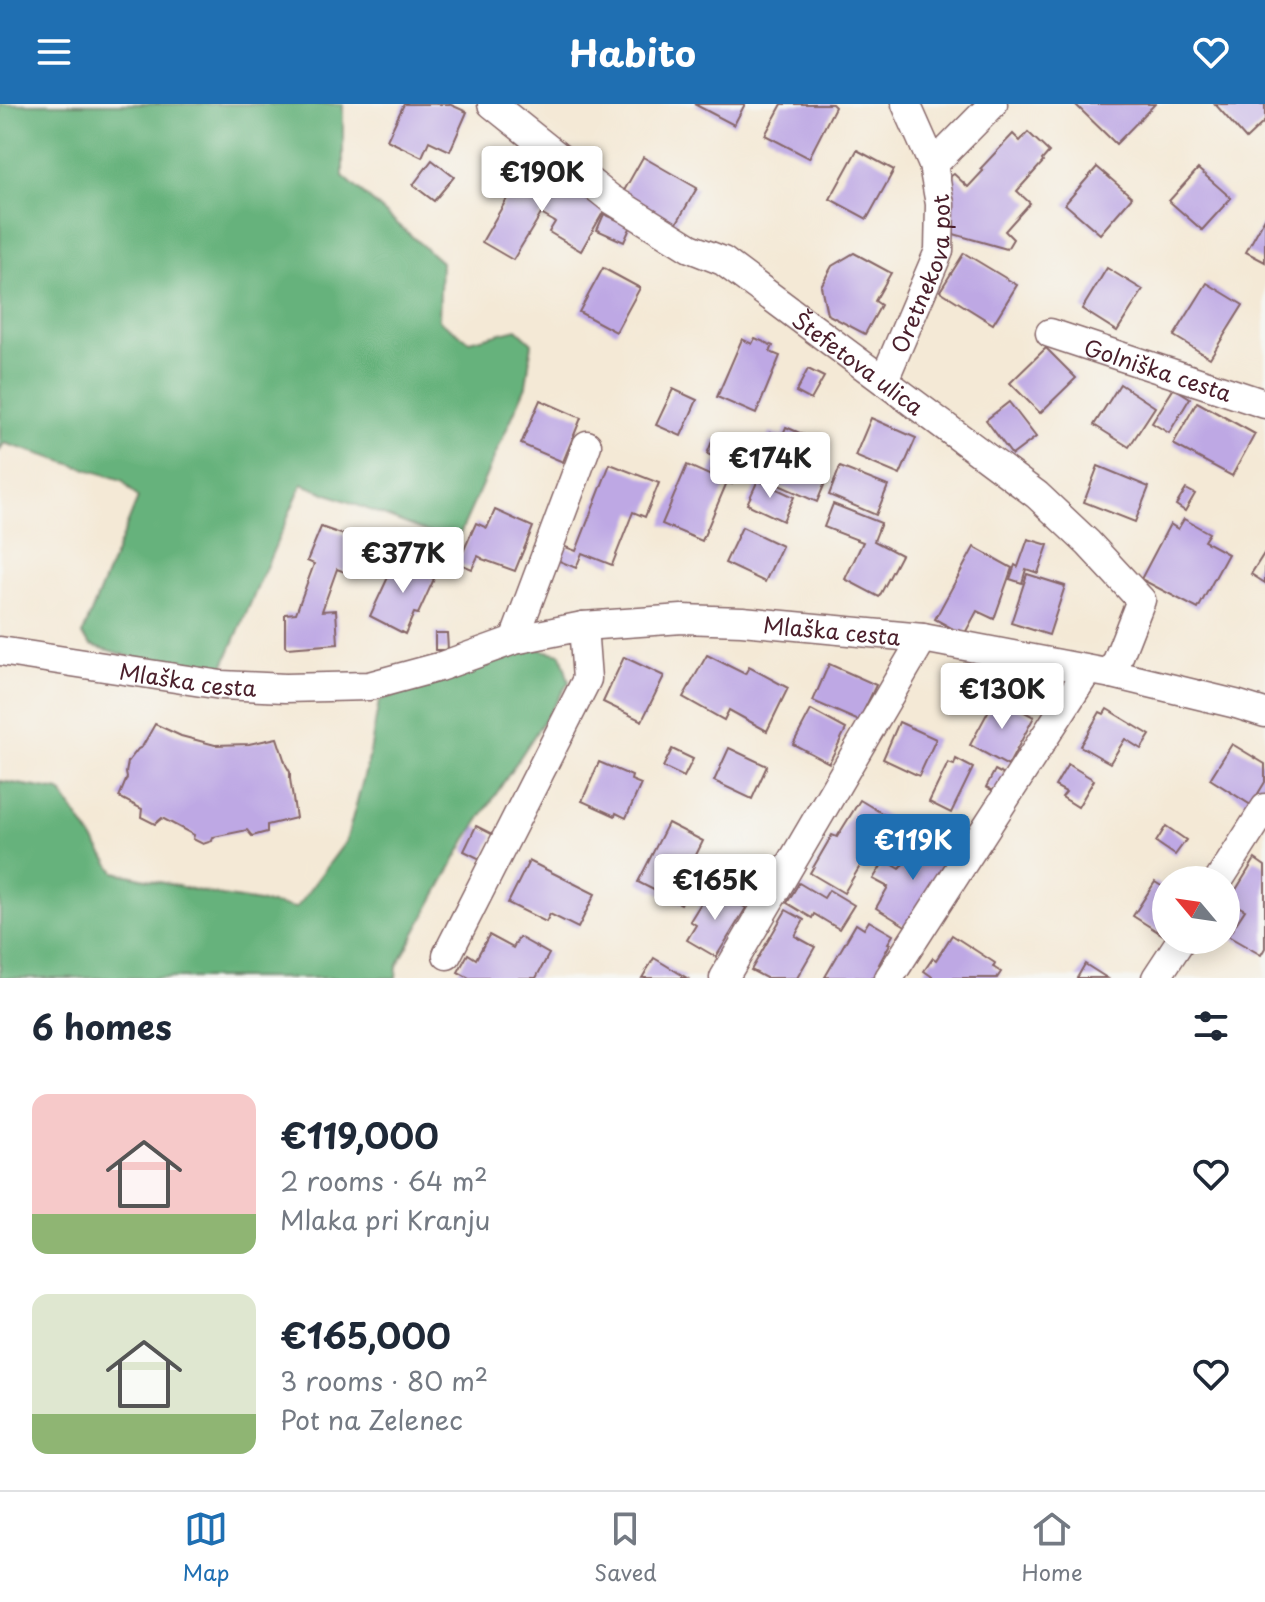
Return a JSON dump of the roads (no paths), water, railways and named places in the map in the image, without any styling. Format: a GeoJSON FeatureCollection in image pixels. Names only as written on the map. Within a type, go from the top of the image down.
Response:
{"type":"FeatureCollection","features":[{"type":"Feature","properties":{"kind":"street","name":"Štefetova ulica"},"geometry":{"type":"LineString","coordinates":[[492,104],[611,199],[690,248],[723,261],[1037,495],[1088,543],[1141,600],[1100,672]]}},
{"type":"Feature","properties":{"kind":"street","name":"Oretnekova pot"},"geometry":{"type":"LineString","coordinates":[[884,380],[939,251],[940,204],[933,165],[906,104]]}},
{"type":"Feature","properties":{"kind":"street","name":"Oretnekova pot"},"geometry":{"type":"LineString","coordinates":[[933,165],[993,104]]}},
{"type":"Feature","properties":{"kind":"street","name":"Golniška cesta"},"geometry":{"type":"LineString","coordinates":[[1050,333],[1265,404]]}},
{"type":"Feature","properties":{"kind":"street"},"geometry":{"type":"LineString","coordinates":[[514,640],[587,445]]}},
{"type":"Feature","properties":{"kind":"street","name":"Mlaška cesta"},"geometry":{"type":"LineString","coordinates":[[0,651],[221,685],[285,688],[369,686],[439,667],[514,640],[583,626],[682,619],[727,621],[923,638],[1100,672],[1265,713]]}},
{"type":"Feature","properties":{"kind":"street"},"geometry":{"type":"LineString","coordinates":[[447,955],[587,679],[583,626]]}},
{"type":"Feature","properties":{"kind":"street"},"geometry":{"type":"LineString","coordinates":[[724,978],[923,638]]}},
{"type":"Feature","properties":{"kind":"street"},"geometry":{"type":"LineString","coordinates":[[889,978],[1100,672]]}},
{"type":"Feature","properties":{"kind":"street"},"geometry":{"type":"LineString","coordinates":[[1228,866],[1265,808]]}},
{"type":"Feature","properties":{"kind":"street"},"geometry":{"type":"LineString","coordinates":[[1156,978],[1172,954]]}}]}
